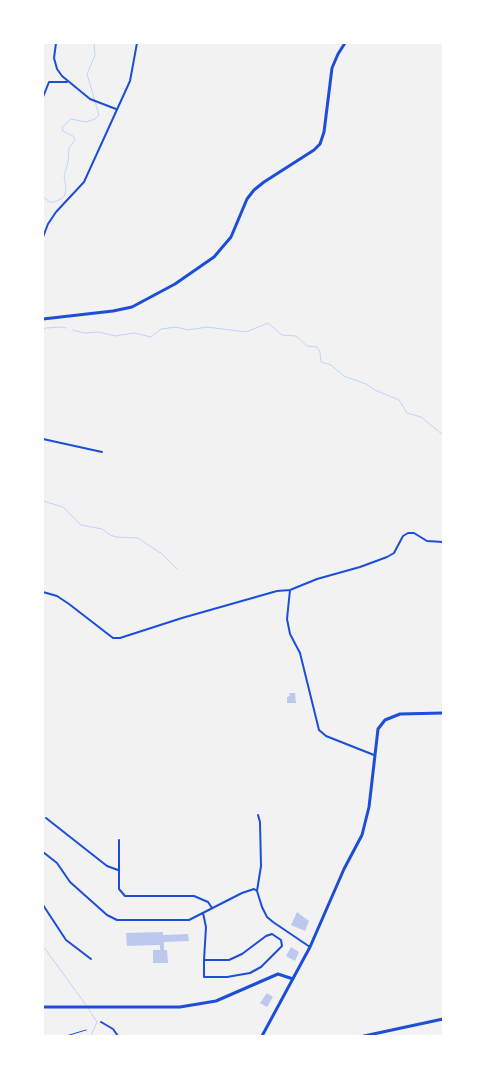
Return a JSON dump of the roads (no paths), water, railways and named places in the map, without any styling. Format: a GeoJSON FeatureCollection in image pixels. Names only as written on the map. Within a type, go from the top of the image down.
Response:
{"type":"FeatureCollection","features":[{"type":"Feature","properties":{"kind":"street"},"geometry":{"type":"LineString","coordinates":[[56,43],[54,58],[57,69],[68,82],[90,99],[116,109]]}},
{"type":"Feature","properties":{"kind":"street"},"geometry":{"type":"LineString","coordinates":[[43,238],[56,212],[84,182],[130,80],[138,43]]}},
{"type":"Feature","properties":{"kind":"street"},"geometry":{"type":"LineString","coordinates":[[43,318],[113,311],[132,306],[175,284],[214,257],[230,237],[247,200],[254,190],[314,150],[320,144],[324,132],[332,68],[345,43]]}},
{"type":"Feature","properties":{"kind":"street"},"geometry":{"type":"LineString","coordinates":[[43,97],[49,82],[68,82]]}},
{"type":"Feature","properties":{"kind":"street"},"geometry":{"type":"LineString","coordinates":[[43,439],[102,452]]}},
{"type":"Feature","properties":{"kind":"street"},"geometry":{"type":"LineString","coordinates":[[43,592],[57,596],[113,638],[130,636],[182,618],[277,591],[290,590],[317,579],[360,567],[394,553],[403,536],[408,533],[414,533],[427,541],[443,542]]}},
{"type":"Feature","properties":{"kind":"street"},"geometry":{"type":"LineString","coordinates":[[290,590],[287,619],[290,634],[300,653],[319,730],[326,736],[374,755]]}},
{"type":"Feature","properties":{"kind":"street"},"geometry":{"type":"LineString","coordinates":[[262,1036],[310,947],[344,869],[362,835],[369,807],[376,734],[382,724],[390,717],[400,714],[443,713]]}},
{"type":"Feature","properties":{"kind":"street"},"geometry":{"type":"LineString","coordinates":[[258,816],[261,866],[257,890],[262,907],[267,917],[310,947]]}},
{"type":"Feature","properties":{"kind":"street"},"geometry":{"type":"LineString","coordinates":[[46,818],[107,866],[118,870]]}},
{"type":"Feature","properties":{"kind":"street"},"geometry":{"type":"LineString","coordinates":[[119,840],[119,890],[126,896],[194,896],[208,902],[212,908]]}},
{"type":"Feature","properties":{"kind":"street"},"geometry":{"type":"LineString","coordinates":[[43,852],[57,863],[70,882],[114,919],[189,920],[246,891],[254,889],[257,890]]}},
{"type":"Feature","properties":{"kind":"street"},"geometry":{"type":"LineString","coordinates":[[43,905],[66,940],[90,959]]}},
{"type":"Feature","properties":{"kind":"street"},"geometry":{"type":"LineString","coordinates":[[203,913],[206,926],[204,960],[204,977],[228,977],[250,973],[261,967],[282,946],[281,940],[272,934],[266,936],[242,954],[228,960],[204,960]]}},
{"type":"Feature","properties":{"kind":"street"},"geometry":{"type":"LineString","coordinates":[[43,1007],[188,1006],[216,1000],[278,974],[293,979]]}},
{"type":"Feature","properties":{"kind":"street"},"geometry":{"type":"LineString","coordinates":[[364,1036],[443,1019]]}},
{"type":"Feature","properties":{"kind":"street"},"geometry":{"type":"LineString","coordinates":[[101,1022],[113,1029],[118,1036]]}},
{"type":"Feature","properties":{"kind":"lane"},"geometry":{"type":"LineString","coordinates":[[66,1036],[86,1030]]}},
{"type":"Feature","properties":{"kind":"waterway"},"geometry":{"type":"LineString","coordinates":[[43,197],[50,202],[54,202],[61,199],[65,195],[66,187],[64,176],[68,162],[69,148],[75,140],[73,136],[63,131],[62,127],[71,119],[86,122],[95,119],[99,115],[87,74],[95,55],[94,43]]}},
{"type":"Feature","properties":{"kind":"waterway"},"geometry":{"type":"LineString","coordinates":[[73,330],[84,333],[99,332],[115,336],[134,333],[151,337],[161,329],[176,327],[188,330],[207,327],[246,332],[268,323],[282,335],[296,336],[307,346],[317,347],[320,352],[321,362],[331,365],[344,376],[366,384],[375,390],[399,400],[407,413],[421,417],[443,435]]}},
{"type":"Feature","properties":{"kind":"waterway"},"geometry":{"type":"LineString","coordinates":[[43,330],[46,328],[66,328]]}},
{"type":"Feature","properties":{"kind":"waterway"},"geometry":{"type":"LineString","coordinates":[[43,501],[63,507],[81,525],[102,529],[110,535],[116,537],[138,538],[162,554],[177,569]]}},
{"type":"Feature","properties":{"kind":"waterway"},"geometry":{"type":"LineString","coordinates":[[43,946],[86,1005]]}},
{"type":"Feature","properties":{"kind":"waterway"},"geometry":{"type":"LineString","coordinates":[[88,1008],[97,1022],[91,1036]]}}]}
